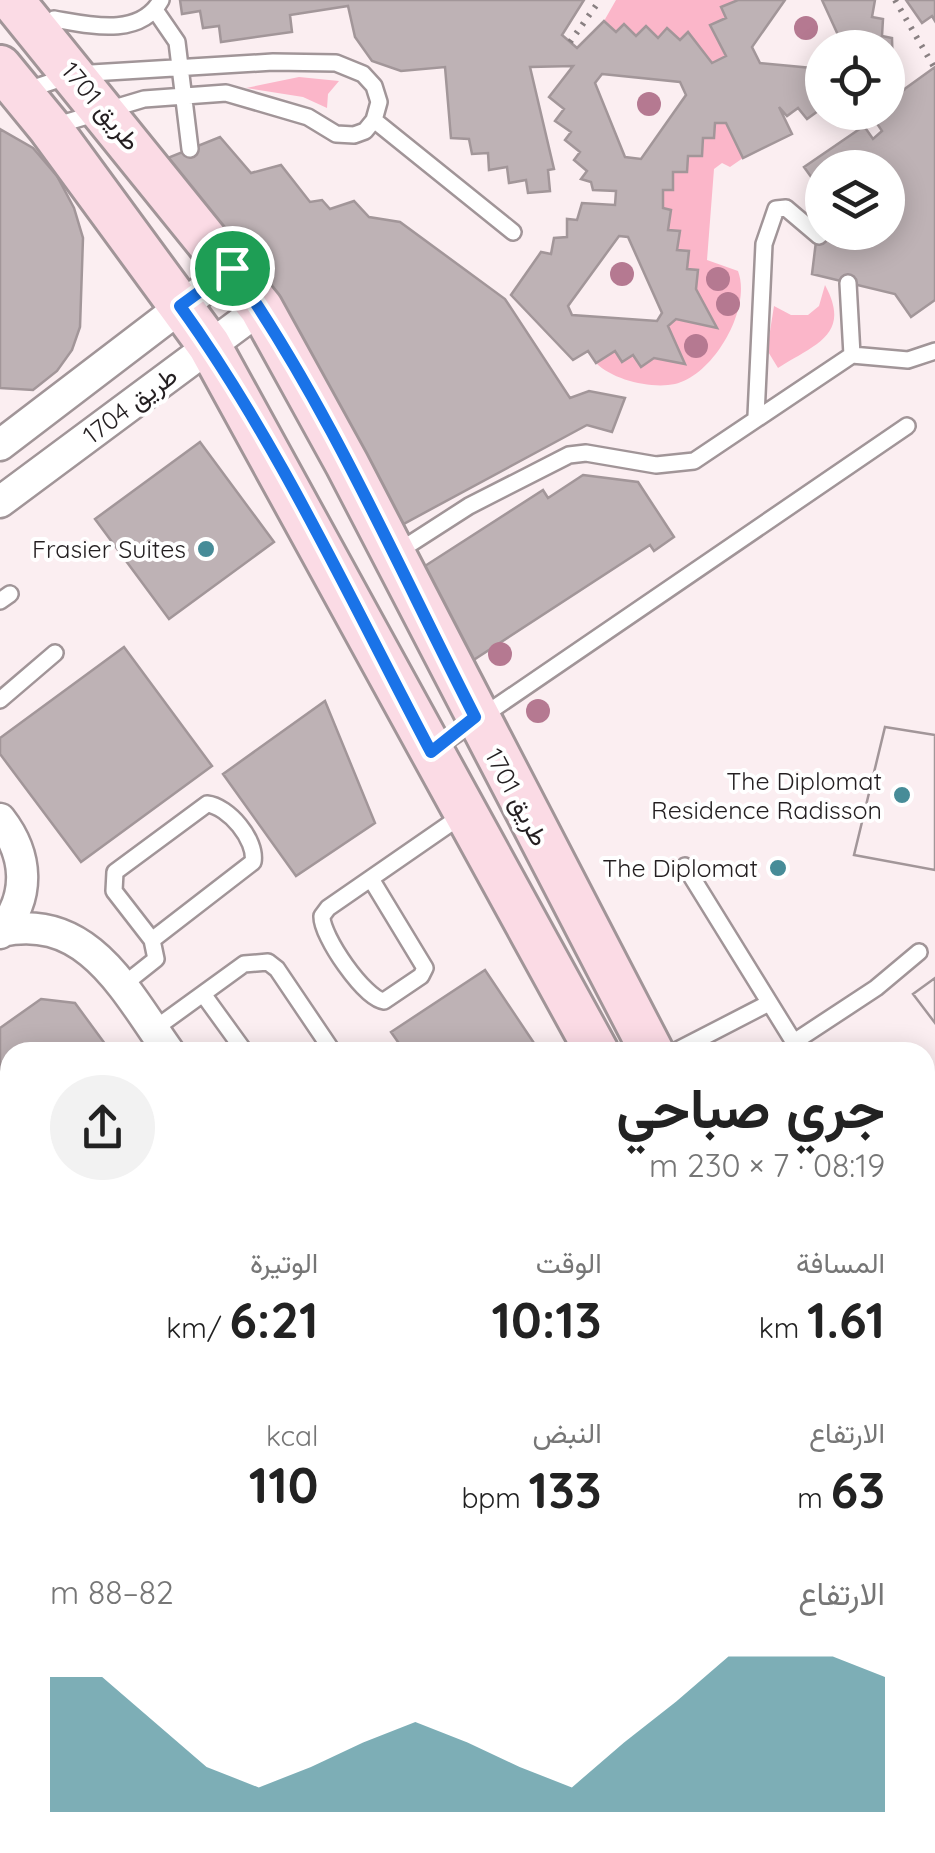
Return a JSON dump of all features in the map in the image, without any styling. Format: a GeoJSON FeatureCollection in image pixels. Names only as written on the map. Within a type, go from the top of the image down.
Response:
{"type":"FeatureCollection","features":[{"type":"Feature","properties":{"kind":"street","name":"طريق 1701"},"geometry":{"type":"LineString","coordinates":[[12,0],[104,108],[260,308],[647,1042]]}},
{"type":"Feature","properties":{"kind":"street","name":"طريق 1701"},"geometry":{"type":"LineString","coordinates":[[8,79],[50,128],[209,345],[591,1042]]}},
{"type":"Feature","properties":{"kind":"street","name":"طريق 1704"},"geometry":{"type":"LineString","coordinates":[[0,444],[232,268]]}},
{"type":"Feature","properties":{"kind":"street","name":"طريق 1704"},"geometry":{"type":"LineString","coordinates":[[0,502],[260,308]]}},
{"type":"Feature","properties":{"kind":"street"},"geometry":{"type":"LineString","coordinates":[[0,819],[14,838],[23,868],[20,902],[1,932]]}},
{"type":"Feature","properties":{"kind":"street"},"geometry":{"type":"LineString","coordinates":[[1,932],[36,927],[70,936],[98,956],[161,1041]]}},
{"type":"Feature","properties":{"kind":"lane"},"geometry":{"type":"LineString","coordinates":[[54,19],[114,26],[132,24],[158,5],[174,31],[190,149]]}},
{"type":"Feature","properties":{"kind":"lane"},"geometry":{"type":"LineString","coordinates":[[8,79],[336,63],[363,74],[374,86],[379,102],[374,120],[365,131],[336,134],[280,107],[226,93],[182,94],[104,108],[50,128]]}},
{"type":"Feature","properties":{"kind":"lane"},"geometry":{"type":"LineString","coordinates":[[374,120],[514,232]]}},
{"type":"Feature","properties":{"kind":"lane"},"geometry":{"type":"LineString","coordinates":[[756,416],[764,244],[770,218],[776,209],[786,208],[805,225]]}},
{"type":"Feature","properties":{"kind":"lane"},"geometry":{"type":"LineString","coordinates":[[848,283],[852,354]]}},
{"type":"Feature","properties":{"kind":"lane"},"geometry":{"type":"LineString","coordinates":[[392,555],[447,519],[577,453],[656,465],[694,461],[710,454],[756,416],[852,354],[908,360],[935,351]]}},
{"type":"Feature","properties":{"kind":"lane"},"geometry":{"type":"LineString","coordinates":[[431,752],[475,717],[907,426]]}},
{"type":"Feature","properties":{"kind":"lane"},"geometry":{"type":"LineString","coordinates":[[438,503],[447,519]]}},
{"type":"Feature","properties":{"kind":"lane"},"geometry":{"type":"LineString","coordinates":[[0,700],[55,653]]}},
{"type":"Feature","properties":{"kind":"lane"},"geometry":{"type":"LineString","coordinates":[[122,986],[156,959],[152,940],[114,891],[115,872],[200,806],[222,807],[253,847],[253,862],[152,940]]}},
{"type":"Feature","properties":{"kind":"lane"},"geometry":{"type":"LineString","coordinates":[[371,880],[425,968],[422,976],[384,1002],[369,997],[321,925],[328,908],[464,813]]}},
{"type":"Feature","properties":{"kind":"lane"},"geometry":{"type":"LineString","coordinates":[[685,866],[794,1042]]}},
{"type":"Feature","properties":{"kind":"lane"},"geometry":{"type":"LineString","coordinates":[[804,1042],[919,952]]}},
{"type":"Feature","properties":{"kind":"lane"},"geometry":{"type":"LineString","coordinates":[[161,1041],[203,994],[244,964],[268,962],[326,1042]]}},
{"type":"Feature","properties":{"kind":"lane"},"geometry":{"type":"LineString","coordinates":[[203,994],[238,1042]]}},
{"type":"Feature","properties":{"kind":"lane"},"geometry":{"type":"LineString","coordinates":[[693,1042],[769,1002]]}},
{"type":"Feature","properties":{"kind":"path"},"geometry":{"type":"LineString","coordinates":[[570,42],[600,0]]}},
{"type":"Feature","properties":{"kind":"path"},"geometry":{"type":"LineString","coordinates":[[895,0],[934,67]]}},
{"type":"Feature","properties":{"kind":"shaded area"},"geometry":{"type":"Polygon","coordinates":[[[616,0],[738,0],[726,18],[710,25],[726,56],[712,63],[688,33],[680,40],[667,28],[658,38],[646,26],[636,36],[625,24],[616,32],[604,21],[616,0]]]}},
{"type":"Feature","properties":{"kind":"shaded area"},"geometry":{"type":"Polygon","coordinates":[[[299,77],[339,81],[328,94],[327,108],[303,97],[246,88],[299,77]]]}},
{"type":"Feature","properties":{"kind":"shaded area"},"geometry":{"type":"Polygon","coordinates":[[[715,123],[726,123],[743,158],[730,167],[722,163],[714,169],[707,260],[738,271],[740,303],[735,321],[716,354],[689,378],[665,385],[622,378],[596,363],[615,351],[622,362],[633,355],[641,367],[654,358],[684,363],[668,326],[676,319],[716,328],[696,289],[698,271],[687,269],[689,252],[677,250],[680,232],[668,230],[671,210],[663,208],[663,190],[673,190],[673,172],[687,172],[688,156],[703,138],[714,138],[715,123]]]}},
{"type":"Feature","properties":{"kind":"shaded area"},"geometry":{"type":"Polygon","coordinates":[[[825,285],[832,302],[832,327],[816,344],[778,368],[767,350],[774,306],[791,315],[808,315],[819,306],[825,285]]]}},
{"type":"Feature","properties":{"kind":"building"},"geometry":{"type":"Polygon","coordinates":[[[180,0],[584,0],[562,35],[577,48],[604,21],[616,32],[624,24],[636,36],[646,26],[658,38],[667,28],[680,40],[688,32],[712,63],[726,56],[710,25],[726,18],[721,7],[738,0],[785,0],[752,47],[760,63],[805,67],[805,117],[798,108],[787,116],[779,107],[792,134],[743,158],[726,123],[715,123],[714,138],[703,138],[702,156],[688,156],[687,172],[673,172],[673,190],[663,190],[663,208],[671,210],[668,230],[680,231],[677,250],[689,251],[687,269],[698,270],[696,289],[717,328],[676,319],[668,326],[685,364],[654,358],[641,367],[633,355],[622,362],[615,351],[596,363],[588,351],[573,360],[511,295],[541,252],[551,254],[554,238],[567,237],[567,219],[577,220],[582,203],[615,205],[616,191],[593,190],[591,182],[581,179],[587,171],[574,160],[580,152],[565,140],[571,132],[555,121],[564,109],[549,97],[573,66],[530,67],[554,169],[548,170],[550,191],[528,193],[526,180],[509,183],[507,167],[489,170],[488,153],[472,154],[469,139],[451,138],[445,67],[401,71],[372,61],[355,37],[348,6],[290,15],[292,32],[221,42],[219,26],[203,28],[200,11],[182,14],[180,0]],[[602,74],[595,83],[625,157],[641,159],[686,95],[680,82],[602,74]],[[619,236],[568,306],[572,315],[657,321],[662,313],[628,237],[619,236]]]}},
{"type":"Feature","properties":{"kind":"building"},"geometry":{"type":"Polygon","coordinates":[[[822,0],[875,0],[872,17],[883,19],[882,30],[836,30],[822,0]]]}},
{"type":"Feature","properties":{"kind":"building"},"geometry":{"type":"Polygon","coordinates":[[[906,0],[935,0],[935,21],[932,16],[922,23],[906,0]]]}},
{"type":"Feature","properties":{"kind":"building"},"geometry":{"type":"Polygon","coordinates":[[[935,67],[935,300],[911,317],[895,294],[812,274],[815,250],[905,250],[905,150],[829,150],[858,130],[867,130],[873,139],[882,131],[905,130],[905,89],[935,67]]]}},
{"type":"Feature","properties":{"kind":"building"},"geometry":{"type":"Polygon","coordinates":[[[0,129],[33,148],[57,176],[74,208],[83,238],[80,327],[72,350],[57,371],[33,390],[0,388],[0,129]]]}},
{"type":"Feature","properties":{"kind":"building"},"geometry":{"type":"Polygon","coordinates":[[[220,137],[251,173],[281,165],[310,202],[322,200],[330,209],[354,201],[369,217],[400,222],[505,299],[570,398],[589,391],[625,398],[612,432],[587,425],[398,527],[160,161],[220,137]]]}},
{"type":"Feature","properties":{"kind":"building"},"geometry":{"type":"Polygon","coordinates":[[[200,442],[274,542],[169,619],[95,519],[200,442]]]}},
{"type":"Feature","properties":{"kind":"building"},"geometry":{"type":"Polygon","coordinates":[[[583,475],[638,482],[674,537],[654,551],[650,545],[472,661],[414,573],[543,490],[548,498],[583,475]]]}},
{"type":"Feature","properties":{"kind":"building"},"geometry":{"type":"Polygon","coordinates":[[[124,647],[212,766],[81,862],[0,754],[0,738],[124,647]]]}},
{"type":"Feature","properties":{"kind":"building"},"geometry":{"type":"Polygon","coordinates":[[[325,701],[375,823],[296,876],[223,774],[325,701]]]}},
{"type":"Feature","properties":{"kind":"building","name":"The Diplomat Residence Radisson"},"geometry":{"type":"Polygon","coordinates":[[[885,727],[935,735],[935,870],[854,855],[885,727]]]}},
{"type":"Feature","properties":{"kind":"building","name":"The Diplomat Residence Radisson"},"geometry":{"type":"Polygon","coordinates":[[[885,727],[935,735],[935,870],[854,855],[885,727]]]}},
{"type":"Feature","properties":{"kind":"building"},"geometry":{"type":"Polygon","coordinates":[[[485,970],[533,1042],[398,1042],[391,1032],[485,970]]]}},
{"type":"Feature","properties":{"kind":"building"},"geometry":{"type":"Polygon","coordinates":[[[935,978],[935,1023],[913,994],[935,978]]]}},
{"type":"Feature","properties":{"kind":"building"},"geometry":{"type":"Polygon","coordinates":[[[935,978],[935,1023],[913,994],[935,978]]]}},
{"type":"Feature","properties":{"kind":"building"},"geometry":{"type":"Polygon","coordinates":[[[41,999],[75,1003],[104,1042],[0,1042],[0,1028],[41,999]]]}},
{"type":"Feature","properties":{"kind":"place","name":"Frasier Suites"},"geometry":{"type":"Point","coordinates":[206,549]}},
{"type":"Feature","properties":{"kind":"place","name":"The Diplomat Residence Radisson"},"geometry":{"type":"Point","coordinates":[902,795]}},
{"type":"Feature","properties":{"kind":"place","name":"The Diplomat"},"geometry":{"type":"Point","coordinates":[778,868]}},
{"type":"Feature","properties":{"kind":"route"},"geometry":{"type":"LineString","coordinates":[[232,268],[260,308],[347,464],[475,717],[431,752],[209,345],[180,306],[232,268]]}}]}
